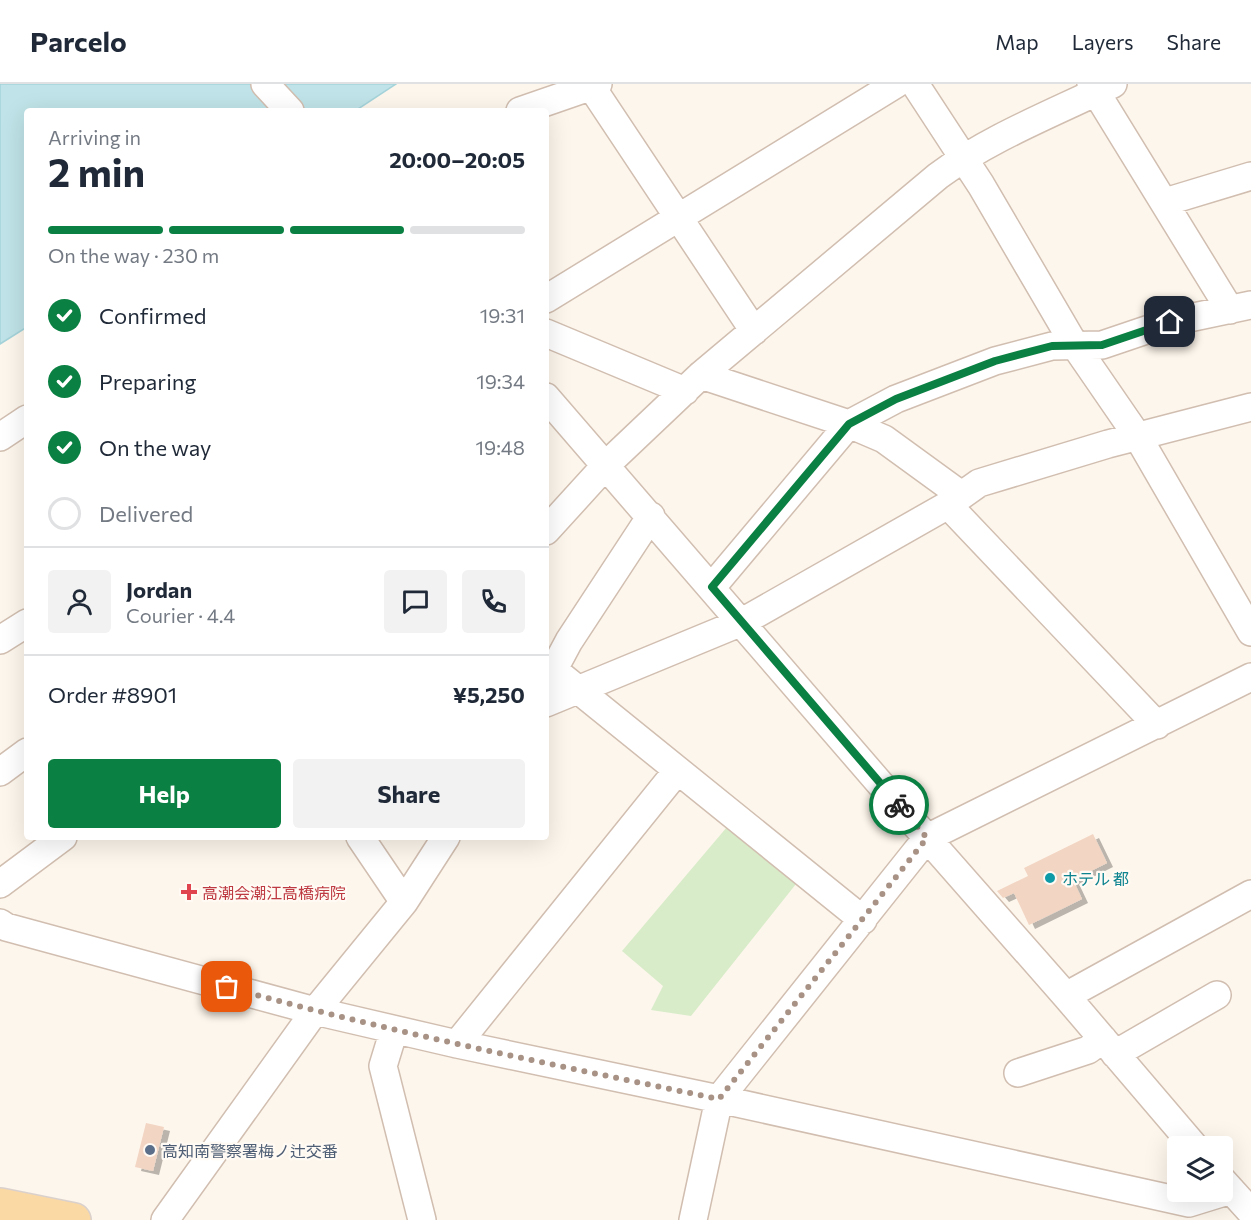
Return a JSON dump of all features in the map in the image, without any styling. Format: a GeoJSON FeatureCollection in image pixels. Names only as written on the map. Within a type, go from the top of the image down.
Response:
{"type":"FeatureCollection","features":[{"type":"Feature","properties":{"kind":"main road"},"geometry":{"type":"LineString","coordinates":[[0,1205],[62,1219]]}},
{"type":"Feature","properties":{"kind":"street"},"geometry":{"type":"LineString","coordinates":[[265,84],[287,108]]}},
{"type":"Feature","properties":{"kind":"street"},"geometry":{"type":"LineString","coordinates":[[549,297],[896,84]]}},
{"type":"Feature","properties":{"kind":"street"},"geometry":{"type":"LineString","coordinates":[[915,84],[963,158],[1074,344],[1138,437],[1251,632]]}},
{"type":"Feature","properties":{"kind":"street"},"geometry":{"type":"LineString","coordinates":[[529,108],[595,85],[754,331]]}},
{"type":"Feature","properties":{"kind":"street"},"geometry":{"type":"LineString","coordinates":[[549,528],[606,465],[693,383],[938,176],[963,158],[1100,87],[1165,202],[1240,307],[1170,322],[1102,345],[1052,346],[995,361],[896,399],[849,424],[712,587]]}},
{"type":"Feature","properties":{"kind":"street"},"geometry":{"type":"LineString","coordinates":[[1165,202],[1251,176]]}},
{"type":"Feature","properties":{"kind":"street"},"geometry":{"type":"LineString","coordinates":[[549,334],[693,383],[849,424],[884,439],[954,500],[1157,724]]}},
{"type":"Feature","properties":{"kind":"street"},"geometry":{"type":"LineString","coordinates":[[549,400],[1186,1136]]}},
{"type":"Feature","properties":{"kind":"street"},"geometry":{"type":"LineString","coordinates":[[549,702],[742,622],[954,500],[979,483],[1108,444],[1251,407]]}},
{"type":"Feature","properties":{"kind":"street"},"geometry":{"type":"LineString","coordinates":[[0,437],[24,421]]}},
{"type":"Feature","properties":{"kind":"street"},"geometry":{"type":"LineString","coordinates":[[651,516],[558,638],[550,677],[578,689],[863,920]]}},
{"type":"Feature","properties":{"kind":"street"},"geometry":{"type":"LineString","coordinates":[[0,640],[24,625]]}},
{"type":"Feature","properties":{"kind":"street"},"geometry":{"type":"LineString","coordinates":[[693,1220],[719,1099],[927,838],[1251,677]]}},
{"type":"Feature","properties":{"kind":"street"},"geometry":{"type":"LineString","coordinates":[[0,772],[24,754]]}},
{"type":"Feature","properties":{"kind":"street"},"geometry":{"type":"LineString","coordinates":[[457,1044],[677,771]]}},
{"type":"Feature","properties":{"kind":"street"},"geometry":{"type":"LineString","coordinates":[[0,884],[59,840]]}},
{"type":"Feature","properties":{"kind":"street"},"geometry":{"type":"LineString","coordinates":[[362,840],[404,902]]}},
{"type":"Feature","properties":{"kind":"street"},"geometry":{"type":"LineString","coordinates":[[165,1220],[315,1011],[404,902],[444,840]]}},
{"type":"Feature","properties":{"kind":"street"},"geometry":{"type":"LineString","coordinates":[[1066,996],[1251,894]]}},
{"type":"Feature","properties":{"kind":"street"},"geometry":{"type":"LineString","coordinates":[[0,923],[6,927],[315,1011],[394,1030],[1167,1198]]}},
{"type":"Feature","properties":{"kind":"street"},"geometry":{"type":"LineString","coordinates":[[1018,1073],[1088,1050],[1109,1046],[1217,995]]}},
{"type":"Feature","properties":{"kind":"street"},"geometry":{"type":"LineString","coordinates":[[394,1030],[383,1066],[422,1220]]}},
{"type":"Feature","properties":{"kind":"street"},"geometry":{"type":"LineString","coordinates":[[1233,1192],[1251,1212]]}},
{"type":"Feature","properties":{"kind":"green space"},"geometry":{"type":"Polygon","coordinates":[[[727,827],[796,884],[691,1016],[651,1010],[663,986],[622,951],[727,827]]]}},
{"type":"Feature","properties":{"kind":"water"},"geometry":{"type":"Polygon","coordinates":[[[0,84],[396,84],[360,108],[24,108],[24,329],[0,344],[0,84]]]}},
{"type":"Feature","properties":{"kind":"building","name":"ホテル 都"},"geometry":{"type":"Polygon","coordinates":[[[1093,834],[1107,863],[1073,880],[1082,899],[1029,925],[1014,893],[1003,898],[997,891],[1028,876],[1024,868],[1093,834]]]}},
{"type":"Feature","properties":{"kind":"building"},"geometry":{"type":"Polygon","coordinates":[[[146,1123],[164,1127],[153,1171],[135,1167],[146,1123]]]}},
{"type":"Feature","properties":{"kind":"way so far"},"geometry":{"type":"LineString","coordinates":[[227,987],[315,1011],[457,1044],[719,1099],[927,838],[899,805]]}},
{"type":"Feature","properties":{"kind":"place","name":"ホテル 都"},"geometry":{"type":"Point","coordinates":[1050,878]}},
{"type":"Feature","properties":{"kind":"place","name":"高潮会潮江高橋病院"},"geometry":{"type":"Point","coordinates":[189,892]}},
{"type":"Feature","properties":{"kind":"place","name":"高知南警察署梅ノ辻交番"},"geometry":{"type":"Point","coordinates":[150,1150]}},
{"type":"Feature","properties":{"kind":"route"},"geometry":{"type":"LineString","coordinates":[[899,805],[712,587],[849,424],[896,399],[995,361],[1052,346],[1102,345],[1170,322]]}}]}
